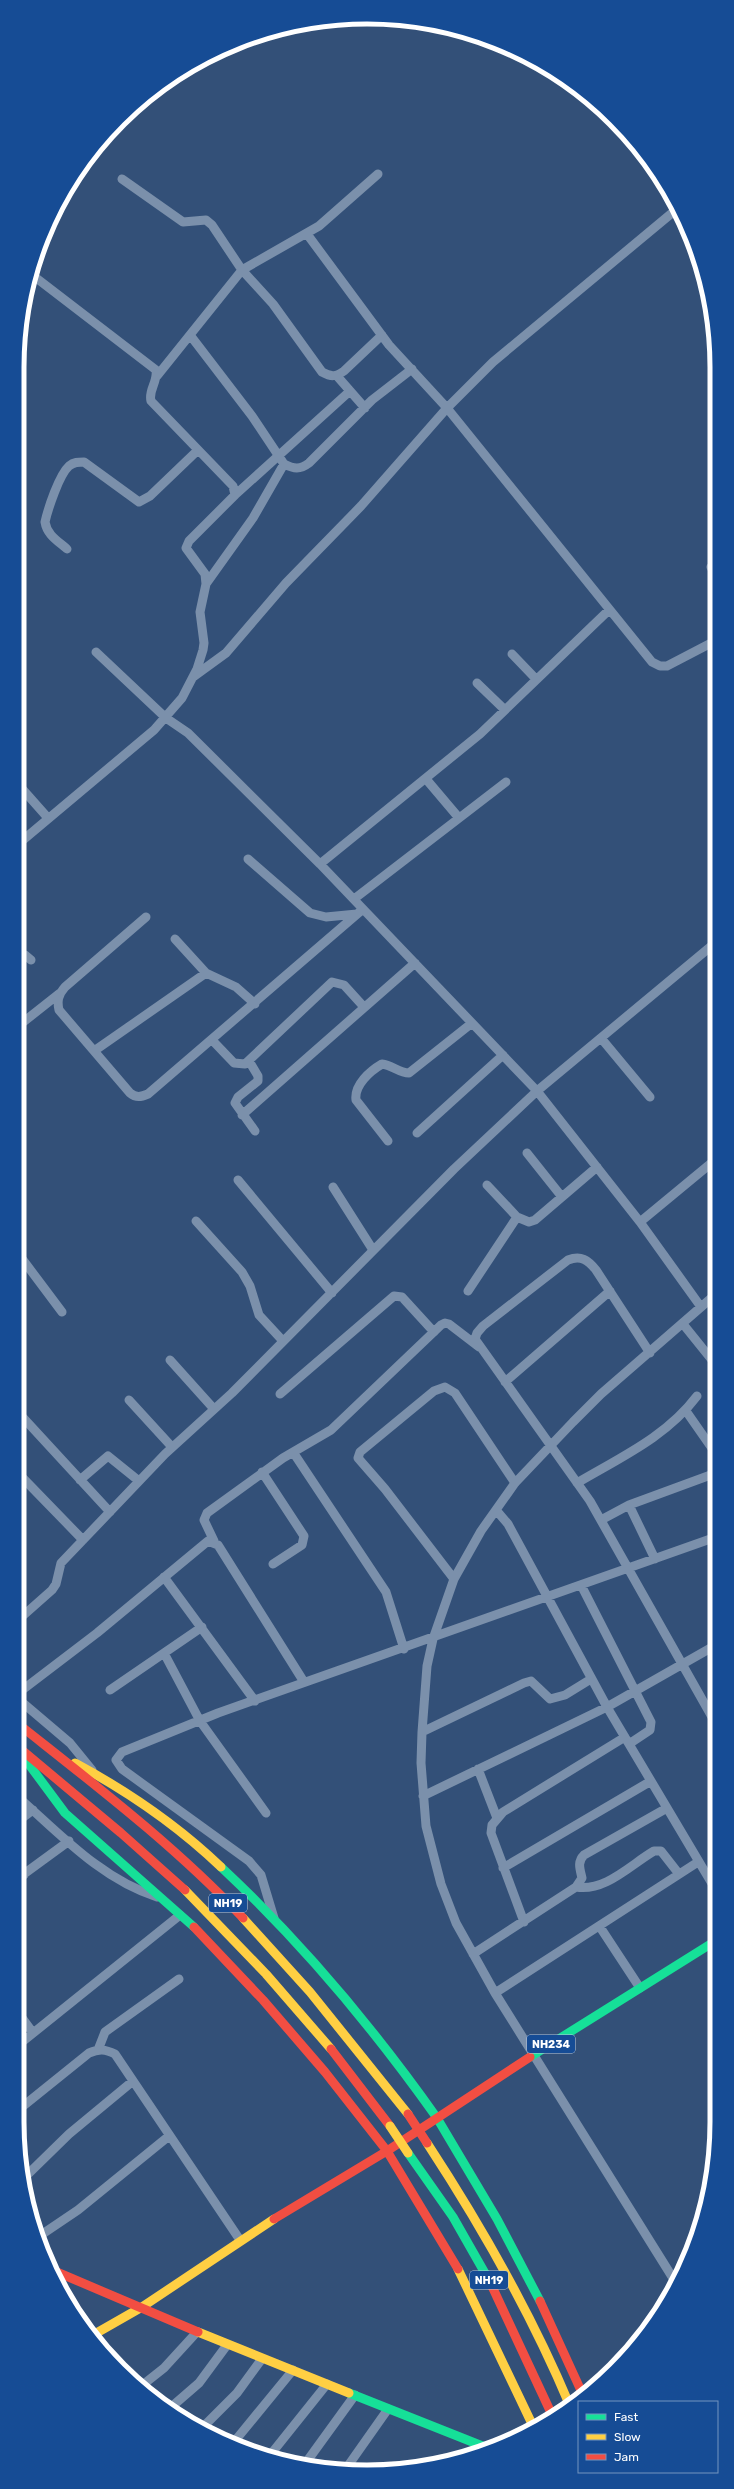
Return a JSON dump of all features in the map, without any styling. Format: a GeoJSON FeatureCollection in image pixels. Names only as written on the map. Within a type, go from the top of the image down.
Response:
{"type":"FeatureCollection","features":[{"type":"Feature","properties":{"kind":"main road","name":"NH19"},"geometry":{"type":"LineString","coordinates":[[24,1729],[151,1830],[202,1877],[245,1920],[341,2028],[408,2114],[494,2248],[547,2353],[567,2400]]}},
{"type":"Feature","properties":{"kind":"main road","name":"NH19"},"geometry":{"type":"LineString","coordinates":[[24,1754],[165,1873],[220,1925],[287,1998],[360,2083],[444,2203],[482,2268],[526,2354],[551,2411]]}},
{"type":"Feature","properties":{"kind":"main road"},"geometry":{"type":"LineString","coordinates":[[55,1754],[94,1772],[148,1805],[191,1838],[259,1901],[386,2048],[437,2118],[509,2239],[564,2349],[581,2390]]}},
{"type":"Feature","properties":{"kind":"main road"},"geometry":{"type":"LineString","coordinates":[[24,1757],[65,1813],[180,1914],[263,2000],[388,2151],[466,2282],[531,2423]]}},
{"type":"Feature","properties":{"kind":"main road","name":"NH234"},"geometry":{"type":"LineString","coordinates":[[388,2151],[534,2055],[710,1944]]}},
{"type":"Feature","properties":{"kind":"main road"},"geometry":{"type":"LineString","coordinates":[[97,2333],[142,2308],[240,2240],[388,2151]]}},
{"type":"Feature","properties":{"kind":"main road"},"geometry":{"type":"LineString","coordinates":[[58,2273],[226,2346],[293,2370],[480,2446]]}},
{"type":"Feature","properties":{"kind":"street"},"geometry":{"type":"LineString","coordinates":[[235,495],[233,486],[151,401],[151,391],[157,376],[242,270],[307,234],[378,174]]}},
{"type":"Feature","properties":{"kind":"street"},"geometry":{"type":"LineString","coordinates":[[122,179],[183,222],[206,220],[242,270],[280,314],[322,372],[329,376],[337,376],[382,335]]}},
{"type":"Feature","properties":{"kind":"street"},"geometry":{"type":"LineString","coordinates":[[192,677],[226,653],[286,583],[361,506],[447,408],[504,351],[673,212]]}},
{"type":"Feature","properties":{"kind":"street"},"geometry":{"type":"LineString","coordinates":[[307,234],[382,335],[447,408],[645,654],[660,666],[667,666],[710,644]]}},
{"type":"Feature","properties":{"kind":"street"},"geometry":{"type":"LineString","coordinates":[[36,278],[152,366],[156,370],[157,376]]}},
{"type":"Feature","properties":{"kind":"street"},"geometry":{"type":"LineString","coordinates":[[190,335],[252,416],[284,464],[292,468],[302,468],[310,463],[364,408],[389,385],[412,369]]}},
{"type":"Feature","properties":{"kind":"street"},"geometry":{"type":"LineString","coordinates":[[337,376],[364,408]]}},
{"type":"Feature","properties":{"kind":"street"},"geometry":{"type":"LineString","coordinates":[[24,839],[166,718],[182,698],[200,659],[204,643],[200,612],[206,584],[205,574],[186,548],[189,541],[278,454],[350,391]]}},
{"type":"Feature","properties":{"kind":"street"},"geometry":{"type":"LineString","coordinates":[[67,549],[46,529],[46,522],[64,473],[70,465],[76,462],[84,462],[139,502],[150,496],[198,450]]}},
{"type":"Feature","properties":{"kind":"street"},"geometry":{"type":"LineString","coordinates":[[206,584],[253,518],[284,464]]}},
{"type":"Feature","properties":{"kind":"street"},"geometry":{"type":"LineString","coordinates":[[320,864],[426,779],[505,710],[609,610]]}},
{"type":"Feature","properties":{"kind":"street"},"geometry":{"type":"LineString","coordinates":[[96,652],[166,718],[188,733],[320,864],[354,899],[360,911],[415,962],[537,1091],[640,1222],[701,1307]]}},
{"type":"Feature","properties":{"kind":"street"},"geometry":{"type":"LineString","coordinates":[[512,654],[536,680]]}},
{"type":"Feature","properties":{"kind":"street"},"geometry":{"type":"LineString","coordinates":[[477,683],[505,710]]}},
{"type":"Feature","properties":{"kind":"street"},"geometry":{"type":"LineString","coordinates":[[426,779],[459,818]]}},
{"type":"Feature","properties":{"kind":"street"},"geometry":{"type":"LineString","coordinates":[[354,899],[506,782]]}},
{"type":"Feature","properties":{"kind":"street"},"geometry":{"type":"LineString","coordinates":[[24,791],[48,818]]}},
{"type":"Feature","properties":{"kind":"street"},"geometry":{"type":"LineString","coordinates":[[248,859],[310,913],[326,917],[360,911]]}},
{"type":"Feature","properties":{"kind":"street"},"geometry":{"type":"LineString","coordinates":[[60,993],[57,1002],[59,1010],[130,1092],[134,1096],[141,1097],[148,1094],[255,1004],[360,911]]}},
{"type":"Feature","properties":{"kind":"street"},"geometry":{"type":"LineString","coordinates":[[24,1021],[60,993],[146,917]]}},
{"type":"Feature","properties":{"kind":"street"},"geometry":{"type":"LineString","coordinates":[[175,939],[206,973],[236,987],[255,1004]]}},
{"type":"Feature","properties":{"kind":"street"},"geometry":{"type":"LineString","coordinates":[[24,1615],[52,1590],[56,1584],[61,1563],[139,1481],[172,1447],[214,1409],[332,1293],[373,1250],[537,1091],[710,947]]}},
{"type":"Feature","properties":{"kind":"street"},"geometry":{"type":"LineString","coordinates":[[24,955],[31,960]]}},
{"type":"Feature","properties":{"kind":"street"},"geometry":{"type":"LineString","coordinates":[[242,1114],[415,962]]}},
{"type":"Feature","properties":{"kind":"street"},"geometry":{"type":"LineString","coordinates":[[94,1051],[206,973]]}},
{"type":"Feature","properties":{"kind":"street"},"geometry":{"type":"LineString","coordinates":[[212,1040],[234,1063],[240,1065],[250,1061],[332,982],[344,985],[364,1007]]}},
{"type":"Feature","properties":{"kind":"street"},"geometry":{"type":"LineString","coordinates":[[388,1141],[356,1100],[355,1094],[359,1084],[382,1064],[388,1064],[403,1073],[409,1073],[472,1023]]}},
{"type":"Feature","properties":{"kind":"street"},"geometry":{"type":"LineString","coordinates":[[600,1038],[650,1097]]}},
{"type":"Feature","properties":{"kind":"street"},"geometry":{"type":"LineString","coordinates":[[417,1132],[503,1055]]}},
{"type":"Feature","properties":{"kind":"street"},"geometry":{"type":"LineString","coordinates":[[250,1061],[258,1076],[258,1081],[238,1097],[235,1103],[255,1131]]}},
{"type":"Feature","properties":{"kind":"street"},"geometry":{"type":"LineString","coordinates":[[526,1153],[562,1197]]}},
{"type":"Feature","properties":{"kind":"street"},"geometry":{"type":"LineString","coordinates":[[640,1222],[710,1164]]}},
{"type":"Feature","properties":{"kind":"street"},"geometry":{"type":"LineString","coordinates":[[487,1185],[517,1216],[529,1222],[535,1220],[597,1167]]}},
{"type":"Feature","properties":{"kind":"street"},"geometry":{"type":"LineString","coordinates":[[238,1180],[332,1293]]}},
{"type":"Feature","properties":{"kind":"street"},"geometry":{"type":"LineString","coordinates":[[333,1187],[373,1250]]}},
{"type":"Feature","properties":{"kind":"street"},"geometry":{"type":"LineString","coordinates":[[468,1291],[517,1216]]}},
{"type":"Feature","properties":{"kind":"street"},"geometry":{"type":"LineString","coordinates":[[196,1221],[242,1272],[250,1286],[259,1315],[283,1341]]}},
{"type":"Feature","properties":{"kind":"street"},"geometry":{"type":"LineString","coordinates":[[650,1353],[610,1291],[589,1262],[582,1258],[568,1260],[483,1326],[477,1333],[476,1339],[480,1347],[577,1483],[601,1520],[710,1714]]}},
{"type":"Feature","properties":{"kind":"street"},"geometry":{"type":"LineString","coordinates":[[24,1261],[62,1312]]}},
{"type":"Feature","properties":{"kind":"street"},"geometry":{"type":"LineString","coordinates":[[505,1382],[610,1291]]}},
{"type":"Feature","properties":{"kind":"street"},"geometry":{"type":"LineString","coordinates":[[280,1394],[348,1333],[394,1296],[402,1297],[434,1332]]}},
{"type":"Feature","properties":{"kind":"street"},"geometry":{"type":"LineString","coordinates":[[673,2278],[495,1992],[456,1923],[441,1884],[426,1826],[423,1796],[422,1732],[427,1666],[433,1639],[454,1579],[467,1552],[515,1483],[550,1444],[601,1394],[650,1353],[710,1299]]}},
{"type":"Feature","properties":{"kind":"street"},"geometry":{"type":"LineString","coordinates":[[304,1682],[218,1544],[214,1541],[204,1520],[207,1513],[262,1472],[331,1430],[444,1323],[449,1324],[480,1347]]}},
{"type":"Feature","properties":{"kind":"street"},"geometry":{"type":"LineString","coordinates":[[683,1324],[710,1358]]}},
{"type":"Feature","properties":{"kind":"street"},"geometry":{"type":"LineString","coordinates":[[170,1360],[214,1409]]}},
{"type":"Feature","properties":{"kind":"street"},"geometry":{"type":"LineString","coordinates":[[454,1579],[385,1489],[361,1464],[358,1458],[360,1452],[434,1391],[445,1387],[454,1393],[515,1483]]}},
{"type":"Feature","properties":{"kind":"street"},"geometry":{"type":"LineString","coordinates":[[577,1483],[654,1439],[686,1411],[697,1396]]}},
{"type":"Feature","properties":{"kind":"street"},"geometry":{"type":"LineString","coordinates":[[129,1400],[172,1447]]}},
{"type":"Feature","properties":{"kind":"street"},"geometry":{"type":"LineString","coordinates":[[686,1411],[710,1445]]}},
{"type":"Feature","properties":{"kind":"street"},"geometry":{"type":"LineString","coordinates":[[24,1419],[110,1512]]}},
{"type":"Feature","properties":{"kind":"street"},"geometry":{"type":"LineString","coordinates":[[293,1452],[386,1592],[404,1649]]}},
{"type":"Feature","properties":{"kind":"street"},"geometry":{"type":"LineString","coordinates":[[80,1480],[108,1456],[139,1481]]}},
{"type":"Feature","properties":{"kind":"street"},"geometry":{"type":"LineString","coordinates":[[262,1472],[304,1536],[302,1545],[273,1564]]}},
{"type":"Feature","properties":{"kind":"street"},"geometry":{"type":"LineString","coordinates":[[601,1520],[629,1505],[710,1474]]}},
{"type":"Feature","properties":{"kind":"street"},"geometry":{"type":"LineString","coordinates":[[24,1479],[83,1540]]}},
{"type":"Feature","properties":{"kind":"street"},"geometry":{"type":"LineString","coordinates":[[629,1505],[655,1559]]}},
{"type":"Feature","properties":{"kind":"street"},"geometry":{"type":"LineString","coordinates":[[496,1510],[508,1524],[607,1707],[710,1881]]}},
{"type":"Feature","properties":{"kind":"street"},"geometry":{"type":"LineString","coordinates":[[275,1920],[261,1875],[249,1861],[117,1765],[116,1760],[122,1752],[304,1682],[433,1639],[547,1596],[710,1539]]}},
{"type":"Feature","properties":{"kind":"street"},"geometry":{"type":"LineString","coordinates":[[24,1689],[97,1633],[203,1544],[214,1541]]}},
{"type":"Feature","properties":{"kind":"street"},"geometry":{"type":"LineString","coordinates":[[164,1578],[202,1627],[255,1701]]}},
{"type":"Feature","properties":{"kind":"street"},"geometry":{"type":"LineString","coordinates":[[524,1922],[491,1833],[497,1818],[627,1740],[647,1732],[652,1726],[635,1690],[580,1585]]}},
{"type":"Feature","properties":{"kind":"street"},"geometry":{"type":"LineString","coordinates":[[110,1690],[202,1627]]}},
{"type":"Feature","properties":{"kind":"street"},"geometry":{"type":"LineString","coordinates":[[423,1796],[607,1707],[710,1649]]}},
{"type":"Feature","properties":{"kind":"street"},"geometry":{"type":"LineString","coordinates":[[164,1653],[200,1721],[266,1813]]}},
{"type":"Feature","properties":{"kind":"street"},"geometry":{"type":"LineString","coordinates":[[422,1732],[524,1683],[531,1681],[550,1699],[565,1695],[592,1679]]}},
{"type":"Feature","properties":{"kind":"street"},"geometry":{"type":"LineString","coordinates":[[24,1704],[70,1743],[94,1772]]}},
{"type":"Feature","properties":{"kind":"street"},"geometry":{"type":"LineString","coordinates":[[478,1769],[497,1818]]}},
{"type":"Feature","properties":{"kind":"street"},"geometry":{"type":"LineString","coordinates":[[503,1868],[651,1781]]}},
{"type":"Feature","properties":{"kind":"street"},"geometry":{"type":"LineString","coordinates":[[24,1802],[111,1876],[137,1890],[163,1899]]}},
{"type":"Feature","properties":{"kind":"street"},"geometry":{"type":"LineString","coordinates":[[473,1954],[576,1887],[582,1878],[580,1860],[584,1855],[667,1808]]}},
{"type":"Feature","properties":{"kind":"street"},"geometry":{"type":"LineString","coordinates":[[24,1817],[33,1810]]}},
{"type":"Feature","properties":{"kind":"street"},"geometry":{"type":"LineString","coordinates":[[24,1874],[69,1841]]}},
{"type":"Feature","properties":{"kind":"street"},"geometry":{"type":"LineString","coordinates":[[576,1887],[587,1889],[602,1885],[654,1851],[661,1851],[667,1855],[680,1874]]}},
{"type":"Feature","properties":{"kind":"street"},"geometry":{"type":"LineString","coordinates":[[495,1992],[600,1927],[698,1862]]}},
{"type":"Feature","properties":{"kind":"street"},"geometry":{"type":"LineString","coordinates":[[24,2040],[180,1914]]}},
{"type":"Feature","properties":{"kind":"street"},"geometry":{"type":"LineString","coordinates":[[600,1927],[640,1988]]}},
{"type":"Feature","properties":{"kind":"street"},"geometry":{"type":"LineString","coordinates":[[98,2050],[105,2032],[179,1979]]}},
{"type":"Feature","properties":{"kind":"street"},"geometry":{"type":"LineString","coordinates":[[24,2021],[33,2033]]}},
{"type":"Feature","properties":{"kind":"street"},"geometry":{"type":"LineString","coordinates":[[24,2104],[65,2070],[98,2050],[106,2050],[114,2054],[240,2240]]}},
{"type":"Feature","properties":{"kind":"street"},"geometry":{"type":"LineString","coordinates":[[28,2174],[69,2134],[133,2081]]}},
{"type":"Feature","properties":{"kind":"street"},"geometry":{"type":"LineString","coordinates":[[43,2234],[78,2210],[169,2136]]}},
{"type":"Feature","properties":{"kind":"street"},"geometry":{"type":"LineString","coordinates":[[145,2383],[164,2368],[196,2333]]}},
{"type":"Feature","properties":{"kind":"street"},"geometry":{"type":"LineString","coordinates":[[173,2405],[199,2383],[226,2346]]}},
{"type":"Feature","properties":{"kind":"street"},"geometry":{"type":"LineString","coordinates":[[205,2425],[237,2393],[262,2360]]}},
{"type":"Feature","properties":{"kind":"street"},"geometry":{"type":"LineString","coordinates":[[236,2439],[293,2370]]}},
{"type":"Feature","properties":{"kind":"street"},"geometry":{"type":"LineString","coordinates":[[273,2452],[327,2384]]}},
{"type":"Feature","properties":{"kind":"street"},"geometry":{"type":"LineString","coordinates":[[308,2460],[334,2427],[355,2395]]}},
{"type":"Feature","properties":{"kind":"street"},"geometry":{"type":"LineString","coordinates":[[349,2464],[388,2409]]}},
{"type":"Feature","properties":{"kind":"traffic: fast"},"geometry":{"type":"LineString","coordinates":[[24,1758],[65,1813],[194,1927]]}},
{"type":"Feature","properties":{"kind":"traffic: fast"},"geometry":{"type":"LineString","coordinates":[[221,1867],[280,1925],[335,1987],[388,2052],[437,2118]]}},
{"type":"Feature","properties":{"kind":"traffic: fast"},"geometry":{"type":"LineString","coordinates":[[530,2057],[710,1944]]}},
{"type":"Feature","properties":{"kind":"traffic: fast"},"geometry":{"type":"LineString","coordinates":[[437,2118],[497,2219],[540,2301]]}},
{"type":"Feature","properties":{"kind":"traffic: fast"},"geometry":{"type":"LineString","coordinates":[[408,2153],[453,2217],[490,2282]]}},
{"type":"Feature","properties":{"kind":"traffic: fast"},"geometry":{"type":"LineString","coordinates":[[349,2393],[481,2445]]}},
{"type":"Feature","properties":{"kind":"traffic: slow"},"geometry":{"type":"LineString","coordinates":[[75,1763],[152,1810],[187,1837],[221,1867]]}},
{"type":"Feature","properties":{"kind":"traffic: slow"},"geometry":{"type":"LineString","coordinates":[[185,1890],[266,1974],[331,2049]]}},
{"type":"Feature","properties":{"kind":"traffic: slow"},"geometry":{"type":"LineString","coordinates":[[243,1918],[310,1992],[408,2114]]}},
{"type":"Feature","properties":{"kind":"traffic: slow"},"geometry":{"type":"LineString","coordinates":[[390,2126],[408,2153]]}},
{"type":"Feature","properties":{"kind":"traffic: slow"},"geometry":{"type":"LineString","coordinates":[[427,2143],[467,2206],[504,2271],[539,2337],[567,2400]]}},
{"type":"Feature","properties":{"kind":"traffic: slow"},"geometry":{"type":"LineString","coordinates":[[97,2333],[142,2307],[274,2219]]}},
{"type":"Feature","properties":{"kind":"traffic: slow"},"geometry":{"type":"LineString","coordinates":[[458,2269],[531,2423]]}},
{"type":"Feature","properties":{"kind":"traffic: slow"},"geometry":{"type":"LineString","coordinates":[[198,2332],[349,2393]]}},
{"type":"Feature","properties":{"kind":"traffic: jam"},"geometry":{"type":"LineString","coordinates":[[24,1729],[133,1816],[190,1865],[243,1918]]}},
{"type":"Feature","properties":{"kind":"traffic: jam"},"geometry":{"type":"LineString","coordinates":[[24,1752],[121,1833],[185,1890]]}},
{"type":"Feature","properties":{"kind":"traffic: jam"},"geometry":{"type":"LineString","coordinates":[[194,1927],[263,2000],[325,2072],[387,2151]]}},
{"type":"Feature","properties":{"kind":"traffic: jam"},"geometry":{"type":"LineString","coordinates":[[331,2049],[390,2126]]}},
{"type":"Feature","properties":{"kind":"traffic: jam"},"geometry":{"type":"LineString","coordinates":[[458,2269],[387,2151],[530,2057]]}},
{"type":"Feature","properties":{"kind":"traffic: jam"},"geometry":{"type":"LineString","coordinates":[[408,2114],[427,2143]]}},
{"type":"Feature","properties":{"kind":"traffic: jam"},"geometry":{"type":"LineString","coordinates":[[274,2219],[387,2151]]}},
{"type":"Feature","properties":{"kind":"traffic: jam"},"geometry":{"type":"LineString","coordinates":[[58,2273],[198,2332]]}},
{"type":"Feature","properties":{"kind":"traffic: jam"},"geometry":{"type":"LineString","coordinates":[[490,2282],[550,2412]]}},
{"type":"Feature","properties":{"kind":"traffic: jam"},"geometry":{"type":"LineString","coordinates":[[540,2301],[581,2390]]}}]}
